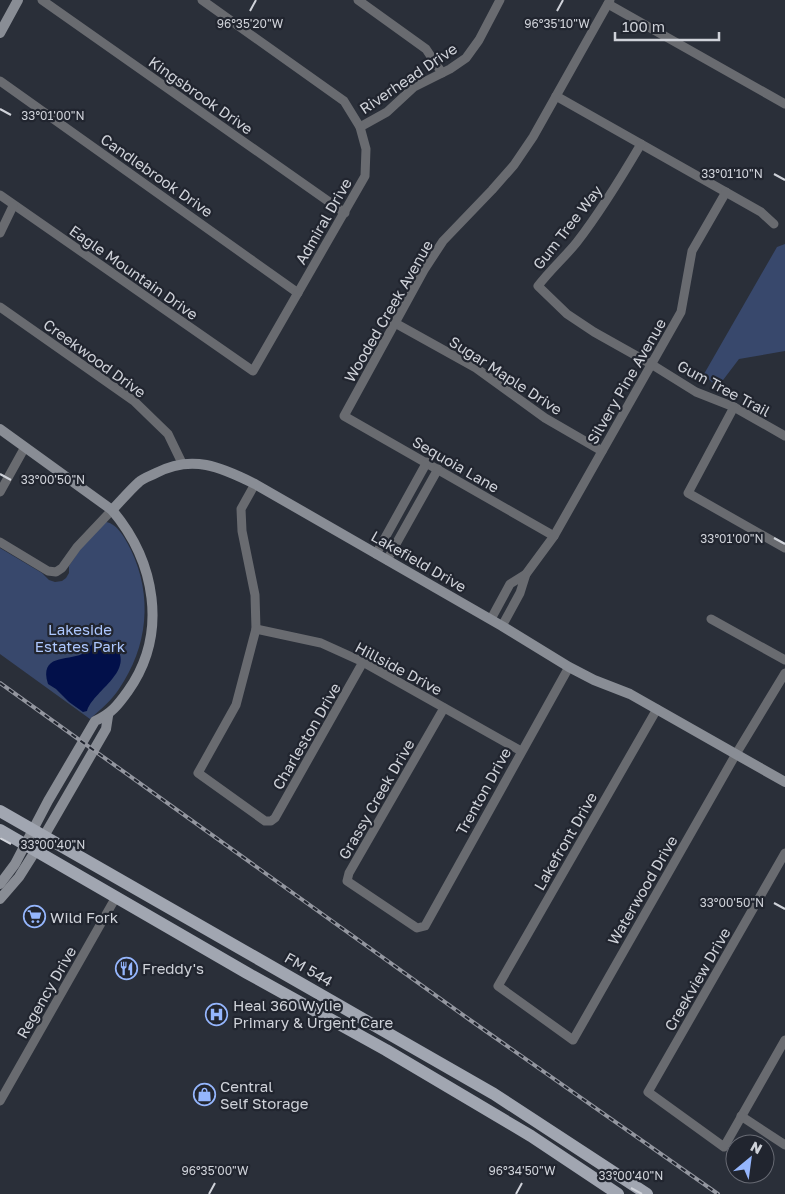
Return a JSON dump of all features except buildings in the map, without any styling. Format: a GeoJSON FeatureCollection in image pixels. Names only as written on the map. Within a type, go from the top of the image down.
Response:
{"type":"FeatureCollection","features":[{"type":"Feature","properties":{"kind":"main road","name":"FM 544"},"geometry":{"type":"LineString","coordinates":[[0,811],[494,1094],[647,1194]]}},
{"type":"Feature","properties":{"kind":"main road"},"geometry":{"type":"LineString","coordinates":[[0,830],[522,1131],[614,1192]]}},
{"type":"Feature","properties":{"kind":"main road"},"geometry":{"type":"LineString","coordinates":[[198,944],[206,928]]}},
{"type":"Feature","properties":{"kind":"main road"},"geometry":{"type":"LineString","coordinates":[[312,1009],[316,1006],[329,1008],[357,1023],[372,1024]]}},
{"type":"Feature","properties":{"kind":"main road"},"geometry":{"type":"LineString","coordinates":[[614,1192],[613,1186],[618,1185],[638,1194]]}},
{"type":"Feature","properties":{"kind":"street"},"geometry":{"type":"LineString","coordinates":[[0,33],[18,0]]}},
{"type":"Feature","properties":{"kind":"street","name":"Kingsbrook Drive"},"geometry":{"type":"LineString","coordinates":[[42,0],[345,212]]}},
{"type":"Feature","properties":{"kind":"street","name":"Admiral Drive"},"geometry":{"type":"LineString","coordinates":[[202,0],[344,101],[360,127],[366,149],[365,176],[253,371]]}},
{"type":"Feature","properties":{"kind":"street"},"geometry":{"type":"LineString","coordinates":[[358,0],[426,49],[442,73]]}},
{"type":"Feature","properties":{"kind":"street","name":"Riverhead Drive"},"geometry":{"type":"LineString","coordinates":[[360,127],[387,112],[414,87],[466,58],[479,40],[500,0]]}},
{"type":"Feature","properties":{"kind":"street"},"geometry":{"type":"LineString","coordinates":[[609,2],[785,104]]}},
{"type":"Feature","properties":{"kind":"street","name":"Wooded Creek Avenue"},"geometry":{"type":"LineString","coordinates":[[344,416],[424,270],[443,240],[492,190],[514,165],[533,138],[609,2]]}},
{"type":"Feature","properties":{"kind":"street","name":"Candlebrook Drive"},"geometry":{"type":"LineString","coordinates":[[0,81],[298,292]]}},
{"type":"Feature","properties":{"kind":"street"},"geometry":{"type":"LineString","coordinates":[[556,96],[762,212],[774,224]]}},
{"type":"Feature","properties":{"kind":"street","name":"Gum Tree Way"},"geometry":{"type":"LineString","coordinates":[[641,144],[599,213],[538,286],[567,314],[594,332],[651,364]]}},
{"type":"Feature","properties":{"kind":"street","name":"Silvery Pine Avenue"},"geometry":{"type":"LineString","coordinates":[[502,626],[520,593],[526,574],[554,536],[681,312],[692,251],[726,192]]}},
{"type":"Feature","properties":{"kind":"street","name":"Eagle Mountain Drive"},"geometry":{"type":"LineString","coordinates":[[0,195],[13,206],[253,371]]}},
{"type":"Feature","properties":{"kind":"street"},"geometry":{"type":"LineString","coordinates":[[0,232],[13,206]]}},
{"type":"Feature","properties":{"kind":"street","name":"Creekwood Drive"},"geometry":{"type":"LineString","coordinates":[[0,306],[134,401],[168,434],[182,463]]}},
{"type":"Feature","properties":{"kind":"street","name":"Sugar Maple Drive"},"geometry":{"type":"LineString","coordinates":[[395,323],[476,368],[545,418],[602,451]]}},
{"type":"Feature","properties":{"kind":"street","name":"Gum Tree Trail"},"geometry":{"type":"LineString","coordinates":[[651,364],[696,392],[734,407],[785,436]]}},
{"type":"Feature","properties":{"kind":"street"},"geometry":{"type":"LineString","coordinates":[[734,407],[688,493],[785,548]]}},
{"type":"Feature","properties":{"kind":"street","name":"Sequoia Lane"},"geometry":{"type":"LineString","coordinates":[[344,416],[554,536]]}},
{"type":"Feature","properties":{"kind":"street"},"geometry":{"type":"LineString","coordinates":[[0,430],[112,510],[128,531],[144,563],[153,609],[149,644],[140,670],[128,691],[108,716],[95,722],[72,760],[30,847],[19,877],[0,899]]}},
{"type":"Feature","properties":{"kind":"street"},"geometry":{"type":"LineString","coordinates":[[0,492],[25,448]]}},
{"type":"Feature","properties":{"kind":"street"},"geometry":{"type":"LineString","coordinates":[[376,554],[426,462]]}},
{"type":"Feature","properties":{"kind":"street","name":"Lakefield Drive"},"geometry":{"type":"LineString","coordinates":[[0,542],[48,571],[56,572],[62,568],[77,547],[140,481],[182,463],[204,464],[227,470],[255,484],[570,667],[594,680],[630,694],[785,782]]}},
{"type":"Feature","properties":{"kind":"street"},"geometry":{"type":"LineString","coordinates":[[387,560],[438,469]]}},
{"type":"Feature","properties":{"kind":"street"},"geometry":{"type":"LineString","coordinates":[[255,484],[241,509],[242,531],[255,595],[256,629]]}},
{"type":"Feature","properties":{"kind":"street","name":"Silvery Pine Avenue"},"geometry":{"type":"LineString","coordinates":[[490,619],[510,584],[526,574]]}},
{"type":"Feature","properties":{"kind":"street"},"geometry":{"type":"LineString","coordinates":[[712,619],[785,660]]}},
{"type":"Feature","properties":{"kind":"street","name":"Hillside Drive"},"geometry":{"type":"LineString","coordinates":[[256,629],[320,643],[363,662],[521,751]]}},
{"type":"Feature","properties":{"kind":"street","name":"Charleston Drive"},"geometry":{"type":"LineString","coordinates":[[256,629],[236,705],[198,773],[265,821],[271,821],[275,818],[363,662]]}},
{"type":"Feature","properties":{"kind":"street","name":"Trenton Drive"},"geometry":{"type":"LineString","coordinates":[[421,928],[425,926],[521,751],[570,667]]}},
{"type":"Feature","properties":{"kind":"street","name":"Waterwood Drive"},"geometry":{"type":"LineString","coordinates":[[573,1040],[736,754],[785,673]]}},
{"type":"Feature","properties":{"kind":"street","name":"Grassy Creek Drive"},"geometry":{"type":"LineString","coordinates":[[421,928],[417,928],[347,880],[349,873],[444,708]]}},
{"type":"Feature","properties":{"kind":"street","name":"Lakefront Drive"},"geometry":{"type":"LineString","coordinates":[[573,1040],[498,986],[657,709]]}},
{"type":"Feature","properties":{"kind":"street"},"geometry":{"type":"LineString","coordinates":[[38,833],[85,767],[106,729],[108,716]]}},
{"type":"Feature","properties":{"kind":"street"},"geometry":{"type":"LineString","coordinates":[[72,760],[85,767]]}},
{"type":"Feature","properties":{"kind":"street"},"geometry":{"type":"LineString","coordinates":[[0,884],[30,847]]}},
{"type":"Feature","properties":{"kind":"street","name":"Creekview Drive"},"geometry":{"type":"LineString","coordinates":[[741,1116],[724,1148],[648,1092],[785,853]]}},
{"type":"Feature","properties":{"kind":"street","name":"Regency Drive"},"geometry":{"type":"LineString","coordinates":[[0,1101],[116,897]]}},
{"type":"Feature","properties":{"kind":"street"},"geometry":{"type":"LineString","coordinates":[[785,1040],[741,1116],[785,1145]]}},
{"type":"Feature","properties":{"kind":"green space"},"geometry":{"type":"Polygon","coordinates":[[[785,244],[785,351],[739,359],[717,388],[704,374],[777,247],[785,244]]]}},
{"type":"Feature","properties":{"kind":"green space","name":"Lakeside Estates Park"},"geometry":{"type":"Polygon","coordinates":[[[106,522],[110,523],[121,533],[138,567],[145,603],[144,621],[141,639],[129,673],[113,697],[90,719],[0,654],[0,548],[42,573],[49,580],[55,582],[62,581],[69,573],[69,566],[81,548],[106,522]]]}},
{"type":"Feature","properties":{"kind":"shaded area"},"geometry":{"type":"Polygon","coordinates":[[[96,640],[108,641],[117,648],[121,657],[120,666],[116,674],[96,696],[87,711],[83,712],[48,684],[47,668],[56,660],[82,654],[96,640]]]}},
{"type":"Feature","properties":{"kind":"railway"},"geometry":{"type":"LineString","coordinates":[[0,683],[470,1020],[718,1194]]}},
{"type":"Feature","properties":{"kind":"place","name":"Wild Fork"},"geometry":{"type":"Point","coordinates":[34,917]}},
{"type":"Feature","properties":{"kind":"place","name":"Freddy's"},"geometry":{"type":"Point","coordinates":[126,968]}},
{"type":"Feature","properties":{"kind":"place","name":"Heal 360 Wylie Primary & Urgent Care"},"geometry":{"type":"Point","coordinates":[217,1014]}},
{"type":"Feature","properties":{"kind":"place","name":"Central Self Storage"},"geometry":{"type":"Point","coordinates":[204,1095]}}]}
